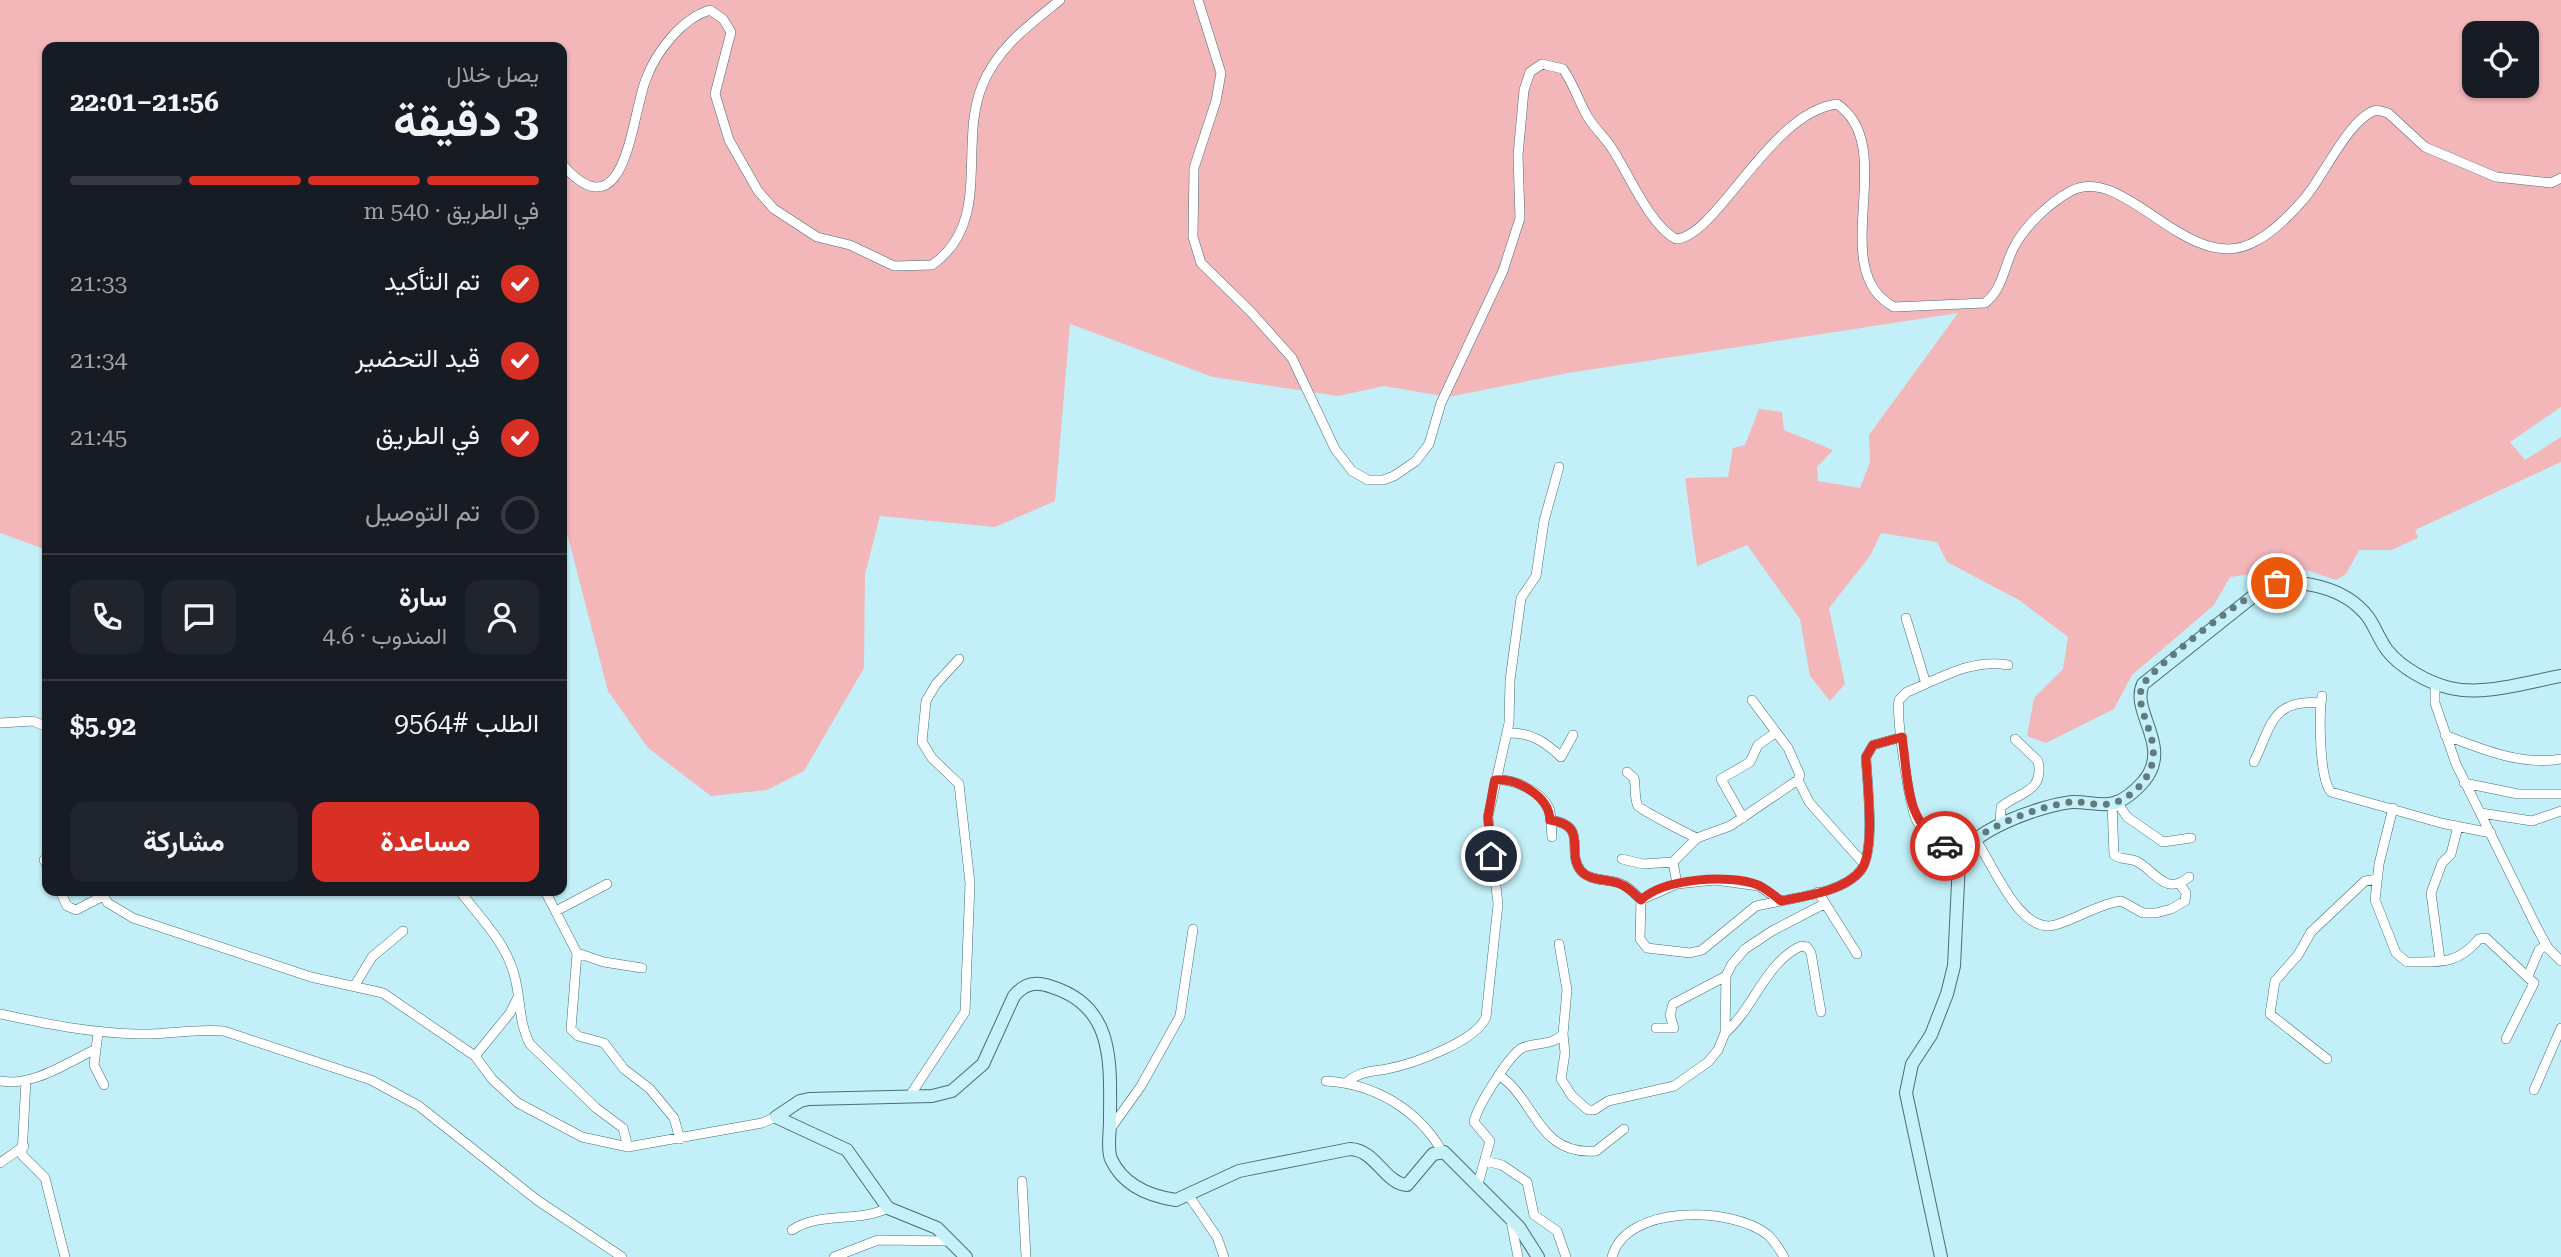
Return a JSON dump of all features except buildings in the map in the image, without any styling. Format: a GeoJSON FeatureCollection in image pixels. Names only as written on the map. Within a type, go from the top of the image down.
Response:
{"type":"FeatureCollection","features":[{"type":"Feature","properties":{"kind":"street"},"geometry":{"type":"LineString","coordinates":[[567,169],[593,187],[606,186],[620,172],[646,77],[681,28],[698,13],[710,10],[723,19],[731,32],[715,94],[729,140],[758,191],[774,209],[817,237],[850,245],[894,266],[932,265],[955,242],[970,204],[975,111],[989,69],[1028,24],[1060,0]]}},
{"type":"Feature","properties":{"kind":"street"},"geometry":{"type":"LineString","coordinates":[[1198,0],[1221,73],[1216,101],[1194,169],[1193,237],[1201,262],[1245,305],[1292,358],[1306,383],[1326,433],[1343,461],[1358,476],[1374,481],[1383,480],[1407,468],[1429,444],[1437,413],[1503,271],[1520,218],[1518,155],[1524,90],[1530,72],[1542,64],[1563,69],[1579,96],[1584,112],[1609,145],[1655,220],[1666,234],[1676,239],[1698,231],[1736,184],[1801,119],[1825,106],[1837,104],[1847,111],[1857,128],[1864,156],[1866,177],[1861,226],[1869,279],[1872,288],[1895,307],[1985,303],[1996,293],[2021,236],[2048,207],[2080,187],[2105,188],[2172,231],[2208,245],[2224,248],[2254,243],[2304,200],[2338,152],[2346,135],[2359,119],[2377,110],[2388,113],[2426,148],[2496,177],[2551,183],[2561,178]]}},
{"type":"Feature","properties":{"kind":"street"},"geometry":{"type":"LineString","coordinates":[[1347,1082],[1363,1072],[1387,1069],[1430,1055],[1474,1031],[1484,1021],[1497,923],[1497,889],[1488,835],[1495,780],[1508,733],[1510,680],[1521,598],[1536,576],[1544,521],[1559,467]]}},
{"type":"Feature","properties":{"kind":"street"},"geometry":{"type":"LineString","coordinates":[[1941,1257],[1906,1093],[1912,1064],[1931,1035],[1950,985],[1954,966],[1961,853],[1975,839],[2000,825],[2068,802],[2114,803],[2144,781],[2151,770],[2154,745],[2140,699],[2143,684],[2266,586],[2287,582],[2314,585],[2347,598],[2368,617],[2387,650],[2398,661],[2435,683],[2449,688],[2476,690],[2561,676]]}},
{"type":"Feature","properties":{"kind":"street"},"geometry":{"type":"LineString","coordinates":[[1906,618],[1926,684]]}},
{"type":"Feature","properties":{"kind":"street"},"geometry":{"type":"LineString","coordinates":[[911,1094],[965,1012],[971,883],[959,783],[932,758],[922,742],[926,701],[936,684],[959,659]]}},
{"type":"Feature","properties":{"kind":"street"},"geometry":{"type":"LineString","coordinates":[[1961,853],[1931,837],[1917,821],[1902,737],[1899,700],[1907,692],[1977,663],[1991,661],[2008,664]]}},
{"type":"Feature","properties":{"kind":"street"},"geometry":{"type":"LineString","coordinates":[[2435,683],[2435,703],[2465,783],[2546,945],[2561,961]]}},
{"type":"Feature","properties":{"kind":"street"},"geometry":{"type":"LineString","coordinates":[[2254,762],[2280,710],[2296,702],[2321,699],[2323,760],[2328,788],[2336,795],[2491,833]]}},
{"type":"Feature","properties":{"kind":"street"},"geometry":{"type":"LineString","coordinates":[[1752,700],[1799,768],[1798,780],[1809,802],[1864,864]]}},
{"type":"Feature","properties":{"kind":"street"},"geometry":{"type":"LineString","coordinates":[[0,723],[33,721],[42,725]]}},
{"type":"Feature","properties":{"kind":"street"},"geometry":{"type":"LineString","coordinates":[[1508,733],[1525,733],[1542,741],[1561,757],[1565,755],[1573,735]]}},
{"type":"Feature","properties":{"kind":"street"},"geometry":{"type":"LineString","coordinates":[[1743,818],[1721,779],[1750,762],[1758,745],[1775,733]]}},
{"type":"Feature","properties":{"kind":"street"},"geometry":{"type":"LineString","coordinates":[[2445,735],[2517,758],[2549,761],[2561,759]]}},
{"type":"Feature","properties":{"kind":"street"},"geometry":{"type":"LineString","coordinates":[[1641,900],[1640,939],[1647,948],[1690,953],[1712,944],[1756,906],[1818,892],[1854,877],[1864,864],[1868,849],[1866,757],[1873,745],[1902,737]]}},
{"type":"Feature","properties":{"kind":"street"},"geometry":{"type":"LineString","coordinates":[[2000,825],[2001,807],[2032,789],[2039,779],[2038,761],[2015,739]]}},
{"type":"Feature","properties":{"kind":"street"},"geometry":{"type":"LineString","coordinates":[[1627,772],[1634,778],[1636,802],[1641,809],[1697,838]]}},
{"type":"Feature","properties":{"kind":"street"},"geometry":{"type":"LineString","coordinates":[[1495,780],[1516,782],[1540,797],[1549,809],[1552,837]]}},
{"type":"Feature","properties":{"kind":"street"},"geometry":{"type":"LineString","coordinates":[[1622,859],[1643,864],[1673,862],[1697,838],[1743,818],[1798,780]]}},
{"type":"Feature","properties":{"kind":"street"},"geometry":{"type":"LineString","coordinates":[[2465,783],[2518,794],[2561,794]]}},
{"type":"Feature","properties":{"kind":"street"},"geometry":{"type":"LineString","coordinates":[[2114,803],[2127,817],[2163,842],[2191,838]]}},
{"type":"Feature","properties":{"kind":"street"},"geometry":{"type":"LineString","coordinates":[[2114,803],[2114,855],[2136,862],[2165,884],[2180,884],[2189,877]]}},
{"type":"Feature","properties":{"kind":"street"},"geometry":{"type":"LineString","coordinates":[[2393,808],[2377,879],[2376,906],[2398,956],[2407,962],[2462,957],[2483,937],[2528,976],[2533,988],[2506,1039]]}},
{"type":"Feature","properties":{"kind":"street"},"geometry":{"type":"LineString","coordinates":[[2481,813],[2532,821],[2561,811]]}},
{"type":"Feature","properties":{"kind":"street"},"geometry":{"type":"LineString","coordinates":[[1550,820],[1563,822],[1573,832],[1578,866],[1584,874],[1625,886],[1641,900]]}},
{"type":"Feature","properties":{"kind":"street"},"geometry":{"type":"LineString","coordinates":[[2440,960],[2431,893],[2443,861],[2452,853],[2458,826]]}},
{"type":"Feature","properties":{"kind":"street"},"geometry":{"type":"LineString","coordinates":[[1975,839],[2000,883],[2026,919],[2039,926],[2053,926],[2121,901],[2143,913],[2166,912],[2187,898],[2180,884]]}},
{"type":"Feature","properties":{"kind":"street"},"geometry":{"type":"LineString","coordinates":[[1673,862],[1677,884]]}},
{"type":"Feature","properties":{"kind":"street"},"geometry":{"type":"LineString","coordinates":[[2327,1059],[2270,1014],[2273,985],[2298,955],[2311,932],[2363,883],[2377,879]]}},
{"type":"Feature","properties":{"kind":"street"},"geometry":{"type":"LineString","coordinates":[[1641,900],[1677,884],[1700,880],[1745,882],[1759,886],[1781,901]]}},
{"type":"Feature","properties":{"kind":"street"},"geometry":{"type":"LineString","coordinates":[[556,911],[607,884]]}},
{"type":"Feature","properties":{"kind":"street"},"geometry":{"type":"LineString","coordinates":[[1818,892],[1857,954]]}},
{"type":"Feature","properties":{"kind":"street"},"geometry":{"type":"LineString","coordinates":[[63,896],[72,910],[97,896]]}},
{"type":"Feature","properties":{"kind":"street"},"geometry":{"type":"LineString","coordinates":[[105,896],[118,912],[156,927],[311,977],[383,993],[475,1056],[492,1079],[518,1103],[582,1137],[628,1147],[762,1123],[800,1101],[809,1099],[911,1094],[932,1096],[952,1091],[971,1076],[993,1045],[1014,996],[1021,988],[1042,984],[1070,993],[1095,1012],[1103,1026],[1110,1129],[1109,1156],[1119,1173],[1136,1188],[1166,1198],[1189,1196],[1239,1171],[1350,1149],[1370,1154],[1399,1183],[1407,1185],[1433,1154],[1448,1153],[1511,1220],[1538,1257]]}},
{"type":"Feature","properties":{"kind":"street"},"geometry":{"type":"LineString","coordinates":[[464,896],[499,941],[515,975],[523,1032],[530,1044],[596,1108],[623,1129],[628,1147]]}},
{"type":"Feature","properties":{"kind":"street"},"geometry":{"type":"LineString","coordinates":[[548,896],[578,953],[571,1029],[578,1036],[604,1042],[624,1069],[650,1089],[674,1118],[680,1139]]}},
{"type":"Feature","properties":{"kind":"street"},"geometry":{"type":"LineString","coordinates":[[1656,1028],[1674,1028],[1670,1015],[1673,1004],[1726,976],[1745,949],[1824,904]]}},
{"type":"Feature","properties":{"kind":"street"},"geometry":{"type":"LineString","coordinates":[[1110,1129],[1141,1086],[1180,1016],[1193,929]]}},
{"type":"Feature","properties":{"kind":"street"},"geometry":{"type":"LineString","coordinates":[[355,985],[372,957],[403,931]]}},
{"type":"Feature","properties":{"kind":"street"},"geometry":{"type":"LineString","coordinates":[[1559,944],[1567,990],[1563,1034],[1565,1053],[1561,1079],[1583,1107],[1594,1110],[1608,1101],[1674,1086],[1713,1057],[1725,1033],[1738,1021],[1778,961],[1801,946],[1811,953],[1821,1012]]}},
{"type":"Feature","properties":{"kind":"street"},"geometry":{"type":"LineString","coordinates":[[2528,976],[2539,950],[2546,945]]}},
{"type":"Feature","properties":{"kind":"street"},"geometry":{"type":"LineString","coordinates":[[578,953],[604,962],[642,968]]}},
{"type":"Feature","properties":{"kind":"street"},"geometry":{"type":"LineString","coordinates":[[1725,1033],[1726,976]]}},
{"type":"Feature","properties":{"kind":"street"},"geometry":{"type":"LineString","coordinates":[[475,1056],[510,1013],[518,997]]}},
{"type":"Feature","properties":{"kind":"street"},"geometry":{"type":"LineString","coordinates":[[0,1014],[98,1033],[142,1034],[202,1028],[224,1031],[371,1080],[419,1106],[547,1208],[622,1257]]}},
{"type":"Feature","properties":{"kind":"street"},"geometry":{"type":"LineString","coordinates":[[2534,1090],[2561,1028]]}},
{"type":"Feature","properties":{"kind":"street"},"geometry":{"type":"LineString","coordinates":[[98,1033],[94,1065],[104,1085]]}},
{"type":"Feature","properties":{"kind":"street"},"geometry":{"type":"LineString","coordinates":[[1478,1184],[1490,1139],[1475,1126],[1474,1118],[1516,1052],[1524,1047],[1556,1041],[1563,1034]]}},
{"type":"Feature","properties":{"kind":"street"},"geometry":{"type":"LineString","coordinates":[[0,1081],[11,1083],[26,1080],[96,1049]]}},
{"type":"Feature","properties":{"kind":"street"},"geometry":{"type":"LineString","coordinates":[[1500,1076],[1516,1088],[1530,1114],[1557,1142],[1596,1151],[1624,1129]]}},
{"type":"Feature","properties":{"kind":"street"},"geometry":{"type":"LineString","coordinates":[[26,1080],[22,1155],[45,1178],[65,1257]]}},
{"type":"Feature","properties":{"kind":"street"},"geometry":{"type":"LineString","coordinates":[[1326,1081],[1347,1082],[1380,1093],[1429,1129],[1442,1152]]}},
{"type":"Feature","properties":{"kind":"street"},"geometry":{"type":"LineString","coordinates":[[776,1117],[847,1150],[888,1208],[937,1228],[965,1257]]}},
{"type":"Feature","properties":{"kind":"street"},"geometry":{"type":"LineString","coordinates":[[0,1163],[24,1146]]}},
{"type":"Feature","properties":{"kind":"street"},"geometry":{"type":"LineString","coordinates":[[1485,1161],[1502,1165],[1527,1182],[1534,1215],[1557,1231],[1566,1257]]}},
{"type":"Feature","properties":{"kind":"street"},"geometry":{"type":"LineString","coordinates":[[1022,1181],[1026,1257]]}},
{"type":"Feature","properties":{"kind":"street"},"geometry":{"type":"LineString","coordinates":[[1189,1196],[1217,1237],[1224,1257]]}},
{"type":"Feature","properties":{"kind":"street"},"geometry":{"type":"LineString","coordinates":[[792,1230],[805,1222],[864,1217],[888,1208]]}},
{"type":"Feature","properties":{"kind":"street"},"geometry":{"type":"LineString","coordinates":[[1612,1257],[1624,1235],[1649,1222],[1712,1214],[1747,1224],[1768,1235],[1784,1257]]}},
{"type":"Feature","properties":{"kind":"street"},"geometry":{"type":"LineString","coordinates":[[1511,1220],[1518,1257]]}},
{"type":"Feature","properties":{"kind":"street"},"geometry":{"type":"LineString","coordinates":[[834,1257],[878,1240],[951,1241]]}},
{"type":"Feature","properties":{"kind":"shaded area"},"geometry":{"type":"Polygon","coordinates":[[[0,0],[2561,0],[2561,407],[2510,442],[2525,460],[2561,437],[2561,462],[2415,530],[2418,538],[2391,550],[2359,550],[2346,574],[2336,580],[2297,567],[2230,577],[2214,605],[2132,675],[2114,709],[2046,743],[2027,736],[2034,698],[2063,669],[2068,637],[2019,600],[1947,562],[1937,542],[1881,533],[1870,556],[1829,608],[1845,684],[1830,701],[1810,676],[1800,619],[1747,545],[1697,566],[1685,478],[1728,477],[1733,448],[1745,445],[1759,409],[1782,412],[1784,430],[1833,450],[1817,467],[1818,481],[1860,488],[1870,462],[1869,435],[1958,313],[1568,373],[1448,397],[1384,386],[1338,396],[1213,377],[1070,324],[1055,501],[995,527],[880,516],[865,574],[864,668],[804,771],[767,790],[711,796],[648,748],[608,691],[567,533],[567,42],[42,42],[42,548],[0,533],[0,0]]]}},
{"type":"Feature","properties":{"kind":"way so far"},"geometry":{"type":"LineString","coordinates":[[1945,846],[1961,853],[1979,836],[2000,825],[2068,802],[2107,805],[2132,792],[2151,770],[2153,759],[2153,735],[2140,699],[2143,684],[2148,677],[2235,607],[2266,586],[2277,583]]}},
{"type":"Feature","properties":{"kind":"route"},"geometry":{"type":"LineString","coordinates":[[1491,856],[1488,817],[1495,780],[1502,779],[1516,782],[1540,797],[1549,809],[1550,820],[1569,826],[1575,839],[1578,866],[1584,874],[1619,883],[1641,900],[1677,884],[1700,880],[1745,882],[1759,886],[1781,901],[1823,891],[1854,877],[1862,869],[1868,849],[1866,757],[1869,748],[1880,741],[1902,737],[1917,821],[1931,837],[1945,846]]}}]}
